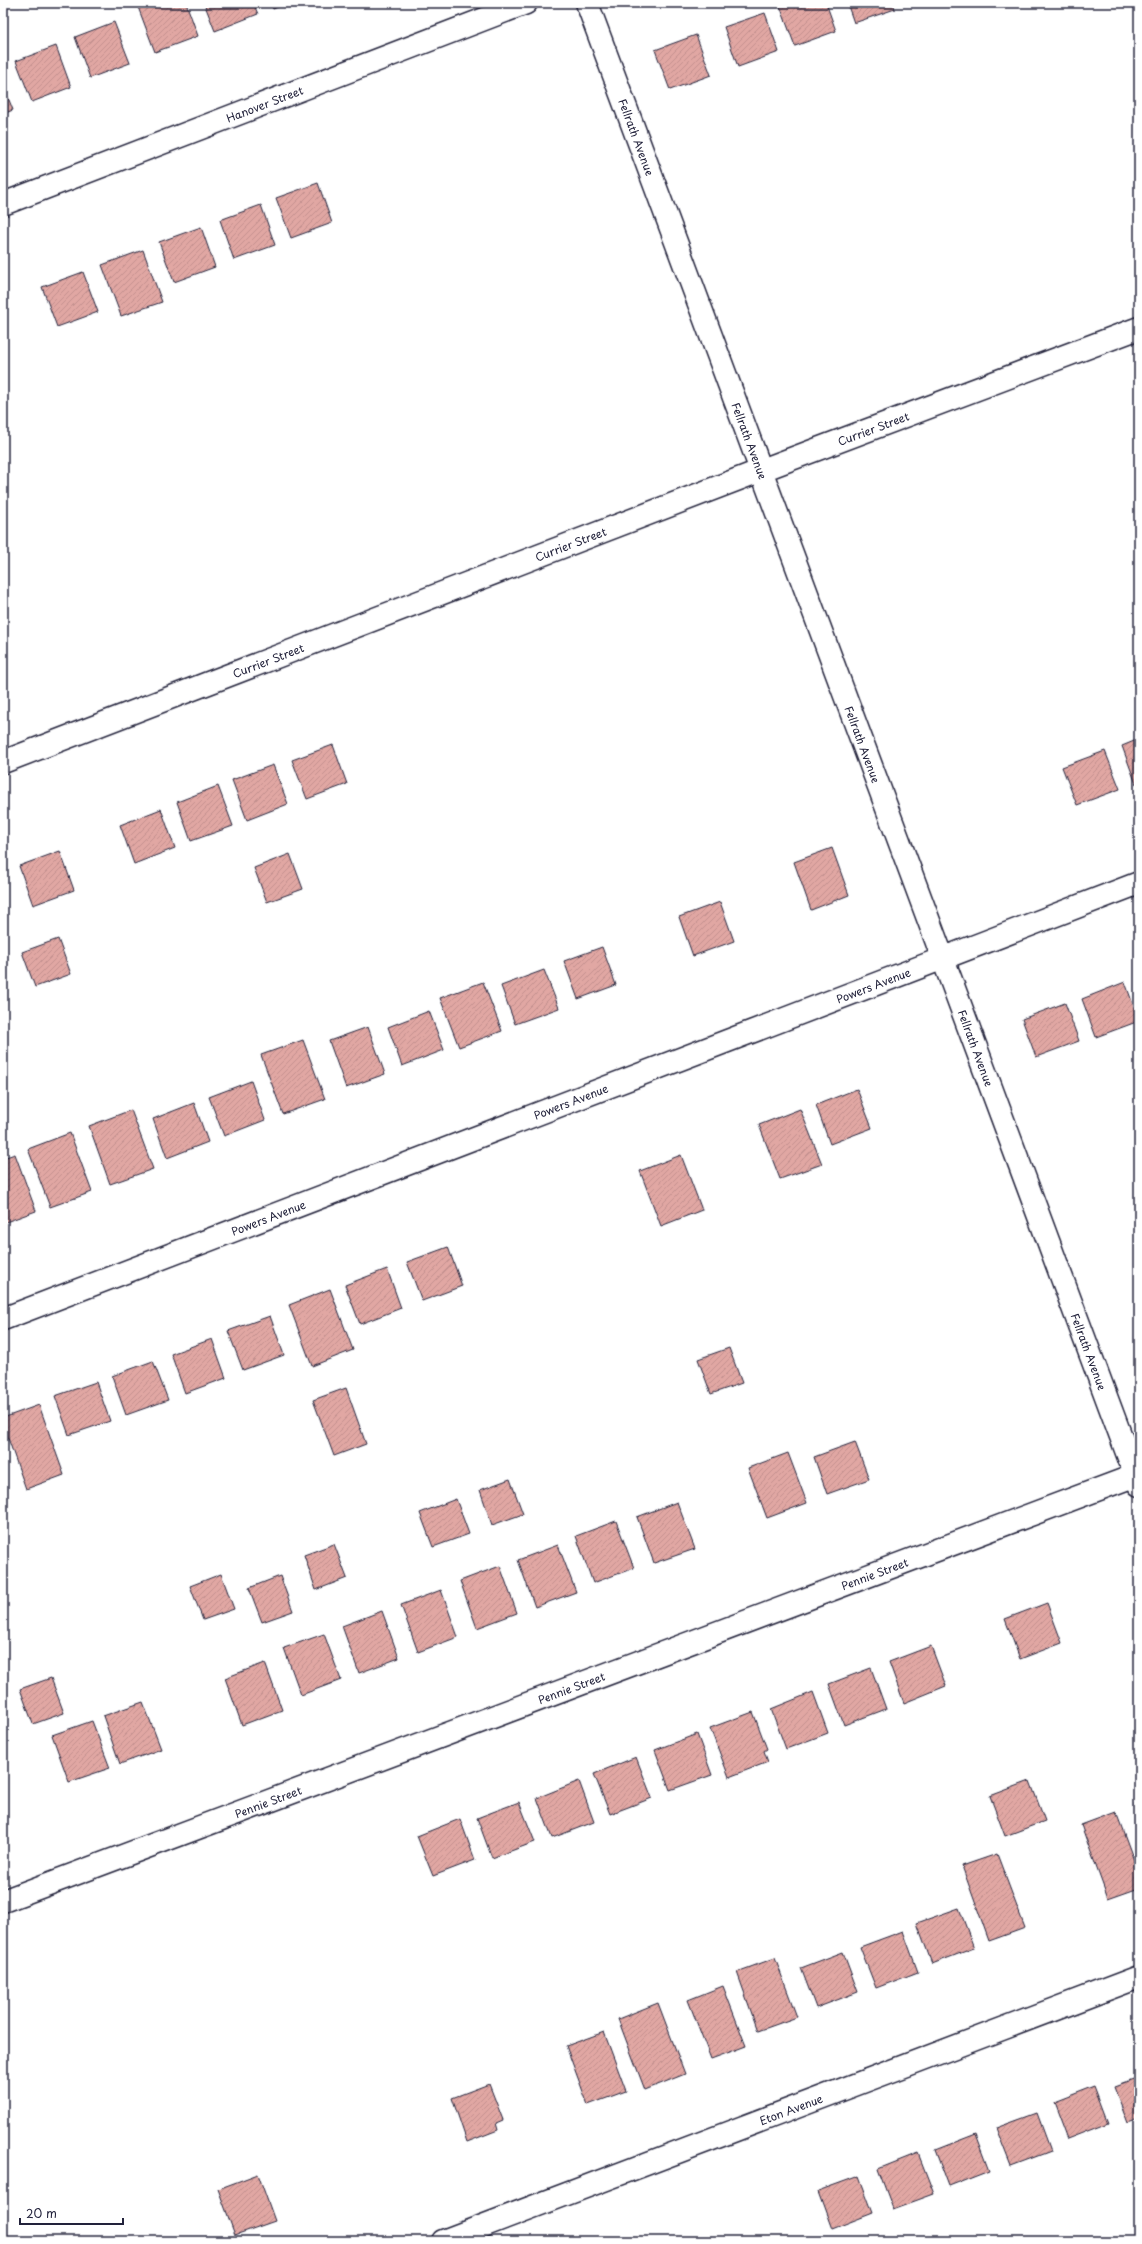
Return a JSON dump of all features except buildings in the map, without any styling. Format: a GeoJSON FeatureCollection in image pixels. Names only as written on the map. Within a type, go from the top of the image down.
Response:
{"type":"FeatureCollection","features":[{"type":"Feature","properties":{"kind":"street","name":"Hanover Street"},"geometry":{"type":"LineString","coordinates":[[3,204],[526,3]]}},
{"type":"Feature","properties":{"kind":"street","name":"Fellrath Avenue"},"geometry":{"type":"LineString","coordinates":[[587,3],[1138,1478]]}},
{"type":"Feature","properties":{"kind":"street","name":"Currier Street"},"geometry":{"type":"LineString","coordinates":[[3,762],[762,470],[1139,328]]}},
{"type":"Feature","properties":{"kind":"street","name":"Powers Avenue"},"geometry":{"type":"LineString","coordinates":[[3,1319],[1139,883]]}},
{"type":"Feature","properties":{"kind":"street","name":"Pennie Street"},"geometry":{"type":"LineString","coordinates":[[3,1900],[1138,1478]]}},
{"type":"Feature","properties":{"kind":"street","name":"Eton Avenue"},"geometry":{"type":"LineString","coordinates":[[443,2241],[1139,1977]]}}]}
